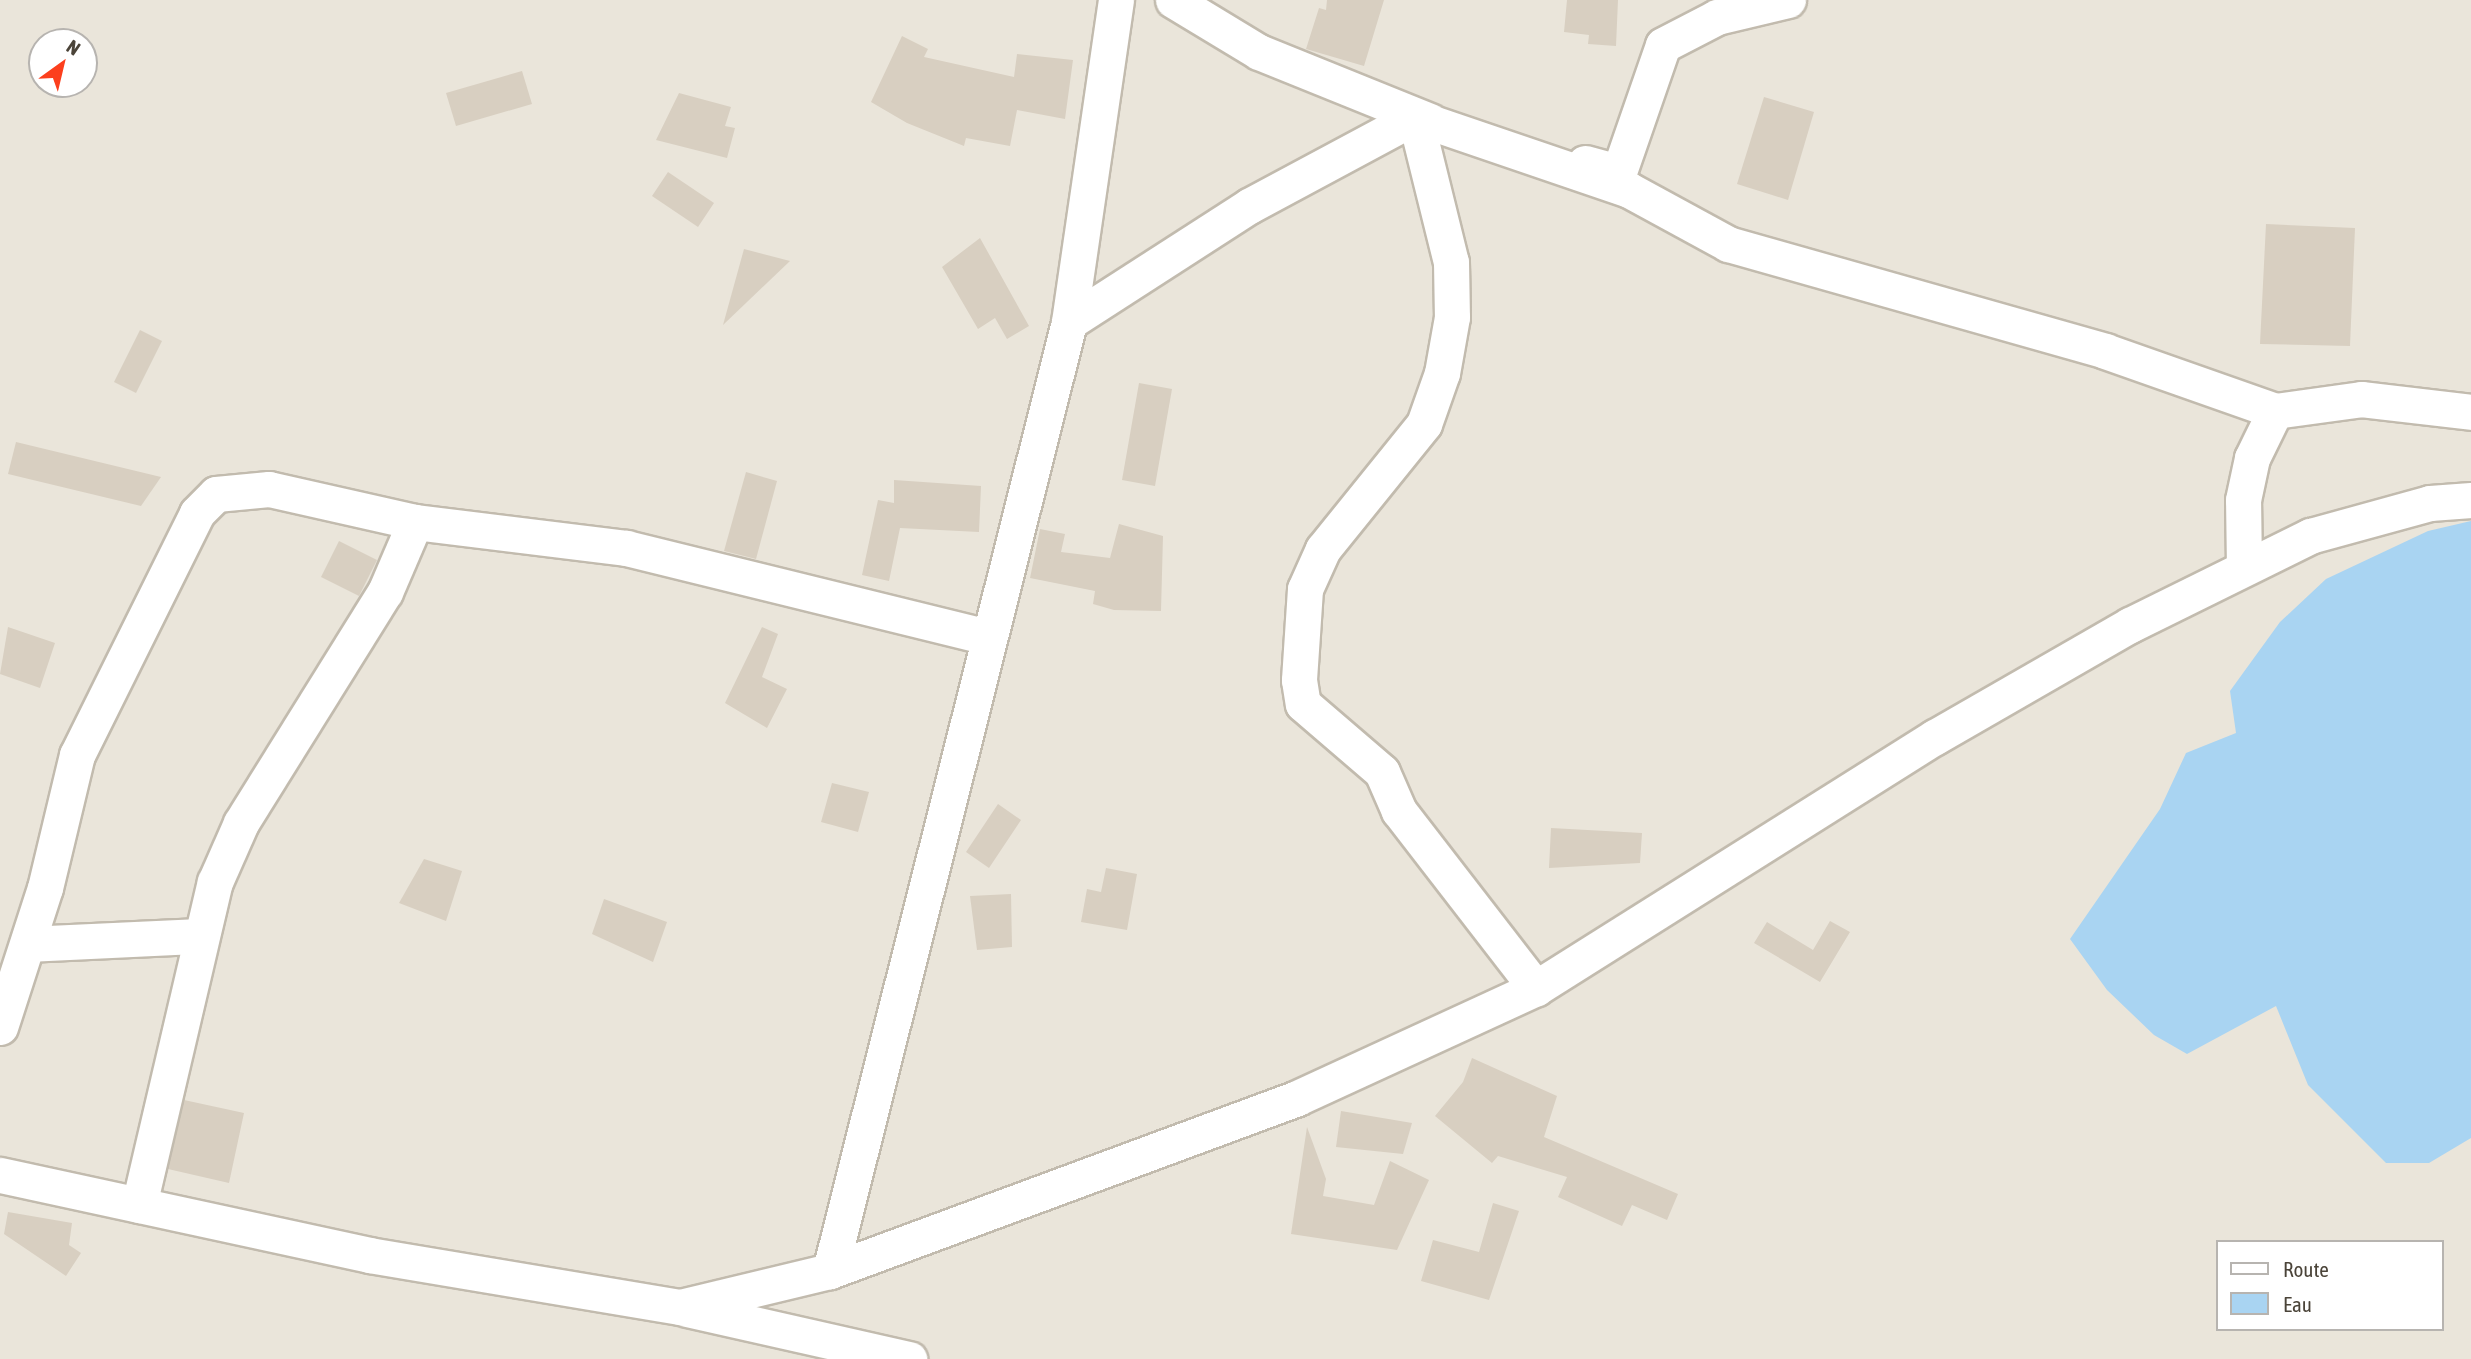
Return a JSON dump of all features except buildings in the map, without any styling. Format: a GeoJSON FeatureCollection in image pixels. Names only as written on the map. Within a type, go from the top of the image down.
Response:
{"type":"FeatureCollection","features":[{"type":"Feature","properties":{"kind":"street"},"geometry":{"type":"LineString","coordinates":[[830,1271],[1069,323],[1116,0]]}},
{"type":"Feature","properties":{"kind":"street"},"geometry":{"type":"LineString","coordinates":[[1173,0],[1259,52],[1415,117],[1629,190],[1728,244],[2105,351],[2275,411],[2361,399],[2471,412]]}},
{"type":"Feature","properties":{"kind":"street"},"geometry":{"type":"LineString","coordinates":[[1069,323],[1249,206],[1415,117],[1619,172],[1663,45],[1718,9],[1788,0]]}},
{"type":"Feature","properties":{"kind":"street"},"geometry":{"type":"LineString","coordinates":[[1415,117],[1451,262],[1452,317],[1442,373],[1424,424],[1323,549],[1305,589],[1299,680],[1303,704],[1382,772],[1399,811],[1536,988]]}},
{"type":"Feature","properties":{"kind":"street"},"geometry":{"type":"LineString","coordinates":[[2244,568],[2243,500],[2252,458],[2275,411]]}},
{"type":"Feature","properties":{"kind":"street"},"geometry":{"type":"LineString","coordinates":[[0,1027],[28,944],[77,755],[197,513],[216,494],[269,489],[415,522],[626,548],[989,637]]}},
{"type":"Feature","properties":{"kind":"street"},"geometry":{"type":"LineString","coordinates":[[680,1307],[830,1271],[1297,1098],[1536,988],[1935,737],[2130,625],[2310,536],[2430,503],[2471,500]]}},
{"type":"Feature","properties":{"kind":"street"},"geometry":{"type":"LineString","coordinates":[[139,1205],[199,936],[241,823],[385,592],[415,522]]}},
{"type":"Feature","properties":{"kind":"street"},"geometry":{"type":"LineString","coordinates":[[28,944],[199,936]]}},
{"type":"Feature","properties":{"kind":"street"},"geometry":{"type":"LineString","coordinates":[[0,1175],[369,1255],[680,1307],[909,1359]]}},
{"type":"Feature","properties":{"kind":"shaded area"},"geometry":{"type":"Polygon","coordinates":[[[0,0],[2471,0],[2471,1359],[0,1359],[0,0]]]}},
{"type":"Feature","properties":{"kind":"water"},"geometry":{"type":"Polygon","coordinates":[[[2471,521],[2471,1138],[2429,1163],[2386,1163],[2308,1085],[2276,1006],[2187,1054],[2154,1035],[2107,990],[2070,939],[2160,809],[2186,753],[2236,733],[2230,691],[2280,622],[2326,579],[2428,531],[2471,521]]]}}]}
